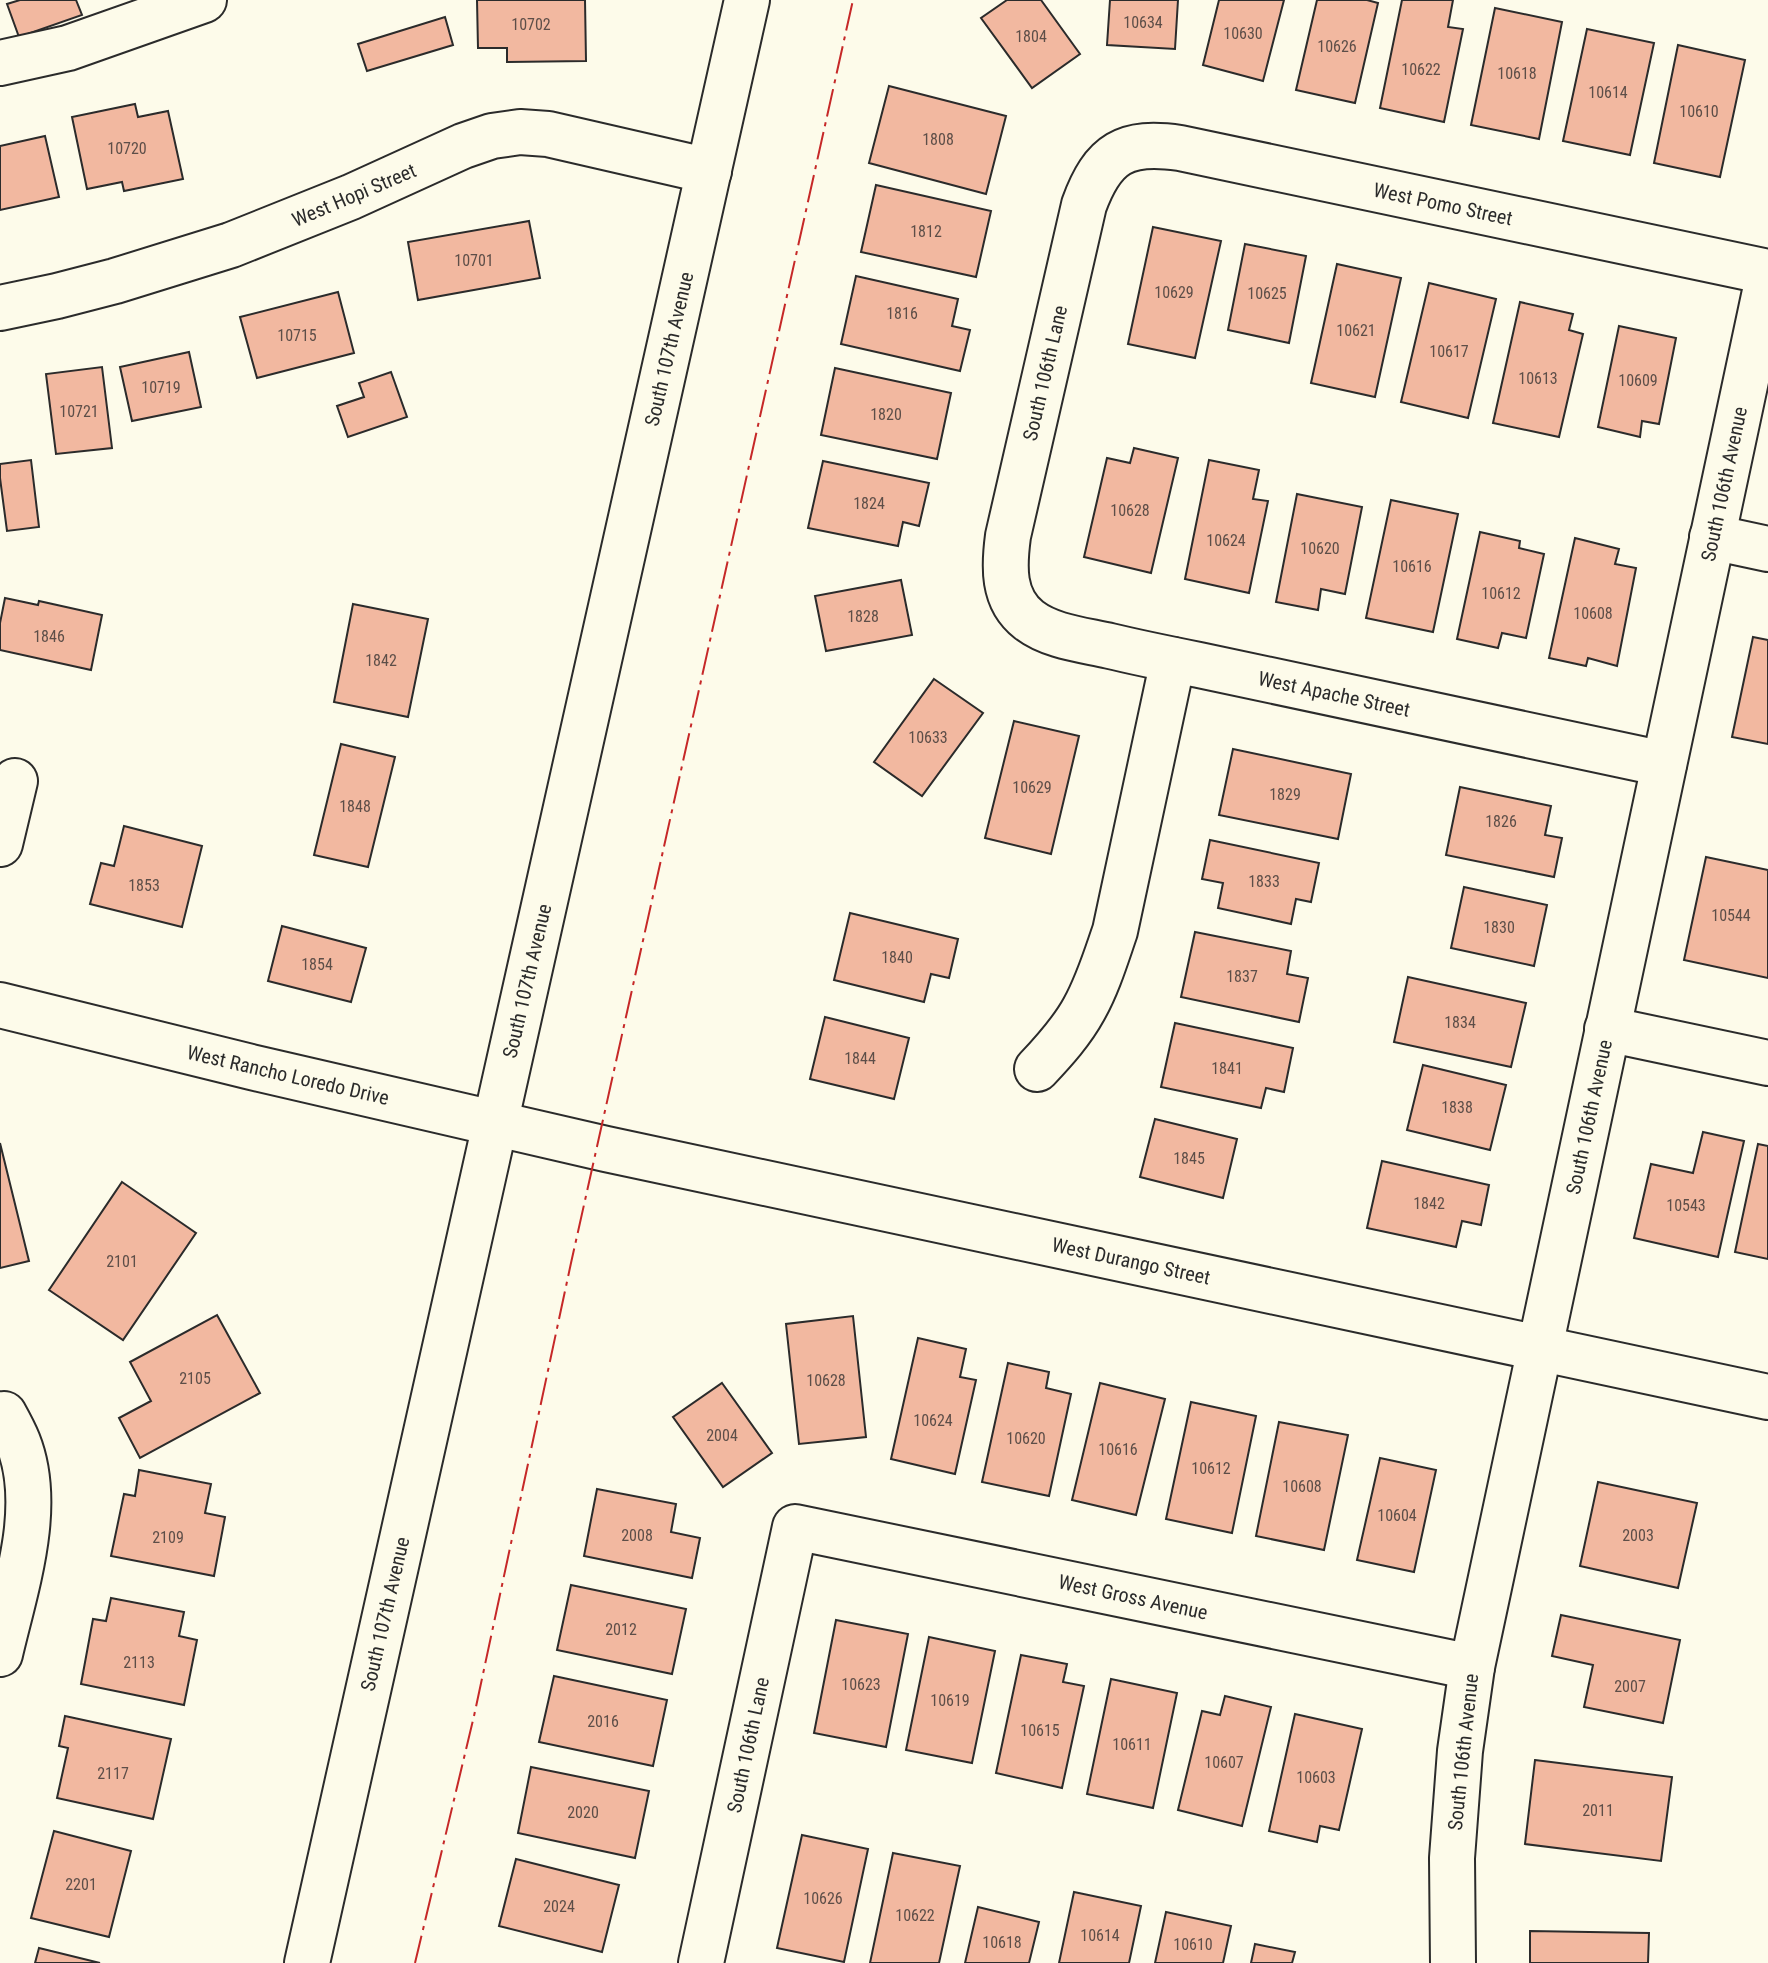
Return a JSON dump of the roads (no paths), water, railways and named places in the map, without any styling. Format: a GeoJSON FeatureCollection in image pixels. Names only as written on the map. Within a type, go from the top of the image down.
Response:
{"type":"FeatureCollection","features":[{"type":"Feature","properties":{"kind":"street"},"geometry":{"type":"LineString","coordinates":[[0,63],[68,48],[204,0]]}},
{"type":"Feature","properties":{"kind":"street","name":"South 107th Avenue"},"geometry":{"type":"LineString","coordinates":[[307,1963],[747,0]]}},
{"type":"Feature","properties":{"kind":"street","name":"West Hopi Street"},"geometry":{"type":"LineString","coordinates":[[0,308],[115,281],[231,245],[492,136],[520,132],[548,134],[709,171]]}},
{"type":"Feature","properties":{"kind":"street","name":"West Pomo Street"},"geometry":{"type":"LineString","coordinates":[[1119,154],[1137,146],[1180,148],[1768,275]]}},
{"type":"Feature","properties":{"kind":"street","name":"South 106th Lane"},"geometry":{"type":"LineString","coordinates":[[1014,604],[1006,582],[1008,536],[1084,205],[1091,184],[1102,166],[1119,154]]}},
{"type":"Feature","properties":{"kind":"street","name":"South 106th Avenue"},"geometry":{"type":"LineString","coordinates":[[1453,1963],[1452,1858],[1460,1751],[1472,1667],[1768,275]]}},
{"type":"Feature","properties":{"kind":"street"},"geometry":{"type":"LineString","coordinates":[[1712,537],[1768,549]]}},
{"type":"Feature","properties":{"kind":"street","name":"West Apache Street"},"geometry":{"type":"LineString","coordinates":[[1014,604],[1029,620],[1057,634],[1664,764]]}},
{"type":"Feature","properties":{"kind":"street"},"geometry":{"type":"LineString","coordinates":[[1037,1069],[1062,1042],[1084,1009],[1115,931],[1173,660]]}},
{"type":"Feature","properties":{"kind":"street"},"geometry":{"type":"LineString","coordinates":[[0,844],[15,781]]}},
{"type":"Feature","properties":{"kind":"street","name":"West Rancho Loredo Drive"},"geometry":{"type":"LineString","coordinates":[[0,1005],[495,1123]]}},
{"type":"Feature","properties":{"kind":"street"},"geometry":{"type":"LineString","coordinates":[[1607,1029],[1768,1063]]}},
{"type":"Feature","properties":{"kind":"street","name":"West Durango Street"},"geometry":{"type":"LineString","coordinates":[[495,1123],[1768,1397]]}},
{"type":"Feature","properties":{"kind":"street"},"geometry":{"type":"LineString","coordinates":[[0,1654],[25,1545],[28,1510],[26,1475],[19,1442],[4,1414]]}},
{"type":"Feature","properties":{"kind":"street","name":"South 106th Lane"},"geometry":{"type":"LineString","coordinates":[[701,1963],[795,1527]]}},
{"type":"Feature","properties":{"kind":"street","name":"West Gross Avenue"},"geometry":{"type":"LineString","coordinates":[[795,1527],[1472,1667]]}}]}
